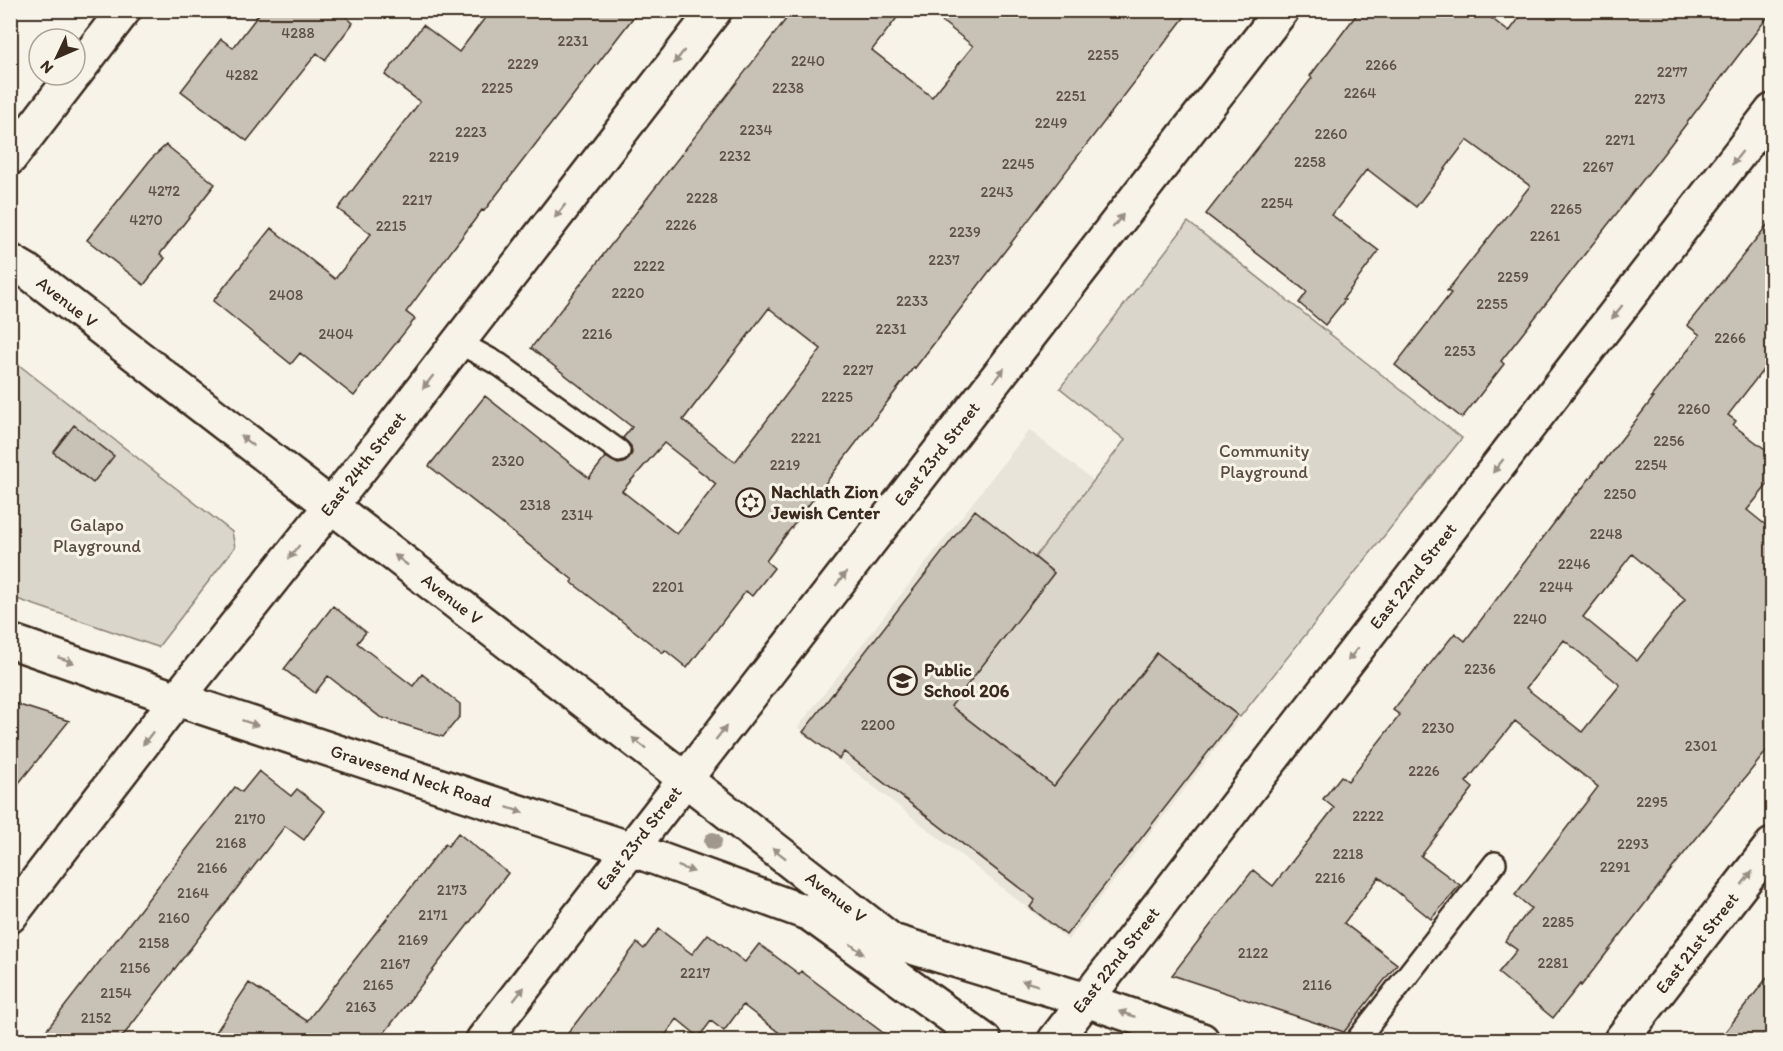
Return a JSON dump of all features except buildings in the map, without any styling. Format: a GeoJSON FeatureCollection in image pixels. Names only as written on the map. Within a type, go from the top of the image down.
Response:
{"type":"FeatureCollection","features":[{"type":"Feature","properties":{"kind":"street"},"geometry":{"type":"LineString","coordinates":[[87,59],[124,10]]}},
{"type":"Feature","properties":{"kind":"street","name":"East 24th Street"},"geometry":{"type":"LineString","coordinates":[[10,916],[715,10]]}},
{"type":"Feature","properties":{"kind":"street","name":"East 23rd Street"},"geometry":{"type":"LineString","coordinates":[[483,1041],[1282,10]]}},
{"type":"Feature","properties":{"kind":"street"},"geometry":{"type":"LineString","coordinates":[[10,158],[66,87]]}},
{"type":"Feature","properties":{"kind":"street","name":"East 22nd Street"},"geometry":{"type":"LineString","coordinates":[[1054,1041],[1773,111]]}},
{"type":"Feature","properties":{"kind":"street","name":"Avenue V"},"geometry":{"type":"LineString","coordinates":[[10,261],[27,271],[891,941],[1086,1000]]}},
{"type":"Feature","properties":{"kind":"street","name":"Gravesend Neck Road"},"geometry":{"type":"LineString","coordinates":[[10,641],[177,699],[631,849],[810,914]]}},
{"type":"Feature","properties":{"kind":"street","name":"East 21st Street"},"geometry":{"type":"LineString","coordinates":[[1621,1041],[1773,845]]}},
{"type":"Feature","properties":{"kind":"street","name":"Avenue V"},"geometry":{"type":"LineString","coordinates":[[810,914],[984,1041]]}},
{"type":"Feature","properties":{"kind":"street"},"geometry":{"type":"LineString","coordinates":[[1086,1000],[1202,1041]]}},
{"type":"Feature","properties":{"kind":"lane"},"geometry":{"type":"LineString","coordinates":[[458,342],[500,365],[619,451]]}},
{"type":"Feature","properties":{"kind":"lane"},"geometry":{"type":"LineString","coordinates":[[1357,1041],[1495,863]]}},
{"type":"Feature","properties":{"kind":"shaded area","name":"Public School 206"},"geometry":{"type":"Polygon","coordinates":[[[1029,430],[1094,481],[1035,557],[1240,717],[1068,940],[798,727],[1029,430]]]}},
{"type":"Feature","properties":{"kind":"green space","name":"Community Playground"},"geometry":{"type":"Polygon","coordinates":[[[1188,222],[1462,438],[1240,717],[1157,653],[1054,786],[950,706],[1054,573],[1035,557],[1125,440],[1060,388],[1188,222]]]}},
{"type":"Feature","properties":{"kind":"green space","name":"Galapo Playground"},"geometry":{"type":"Polygon","coordinates":[[[10,358],[232,532],[235,547],[158,647],[11,597],[10,358]]]}},
{"type":"Feature","properties":{"kind":"place","name":"Nachlath Zion Jewish Center"},"geometry":{"type":"Point","coordinates":[750,502]}},
{"type":"Feature","properties":{"kind":"place","name":"Public School 206"},"geometry":{"type":"Point","coordinates":[903,680]}}]}
